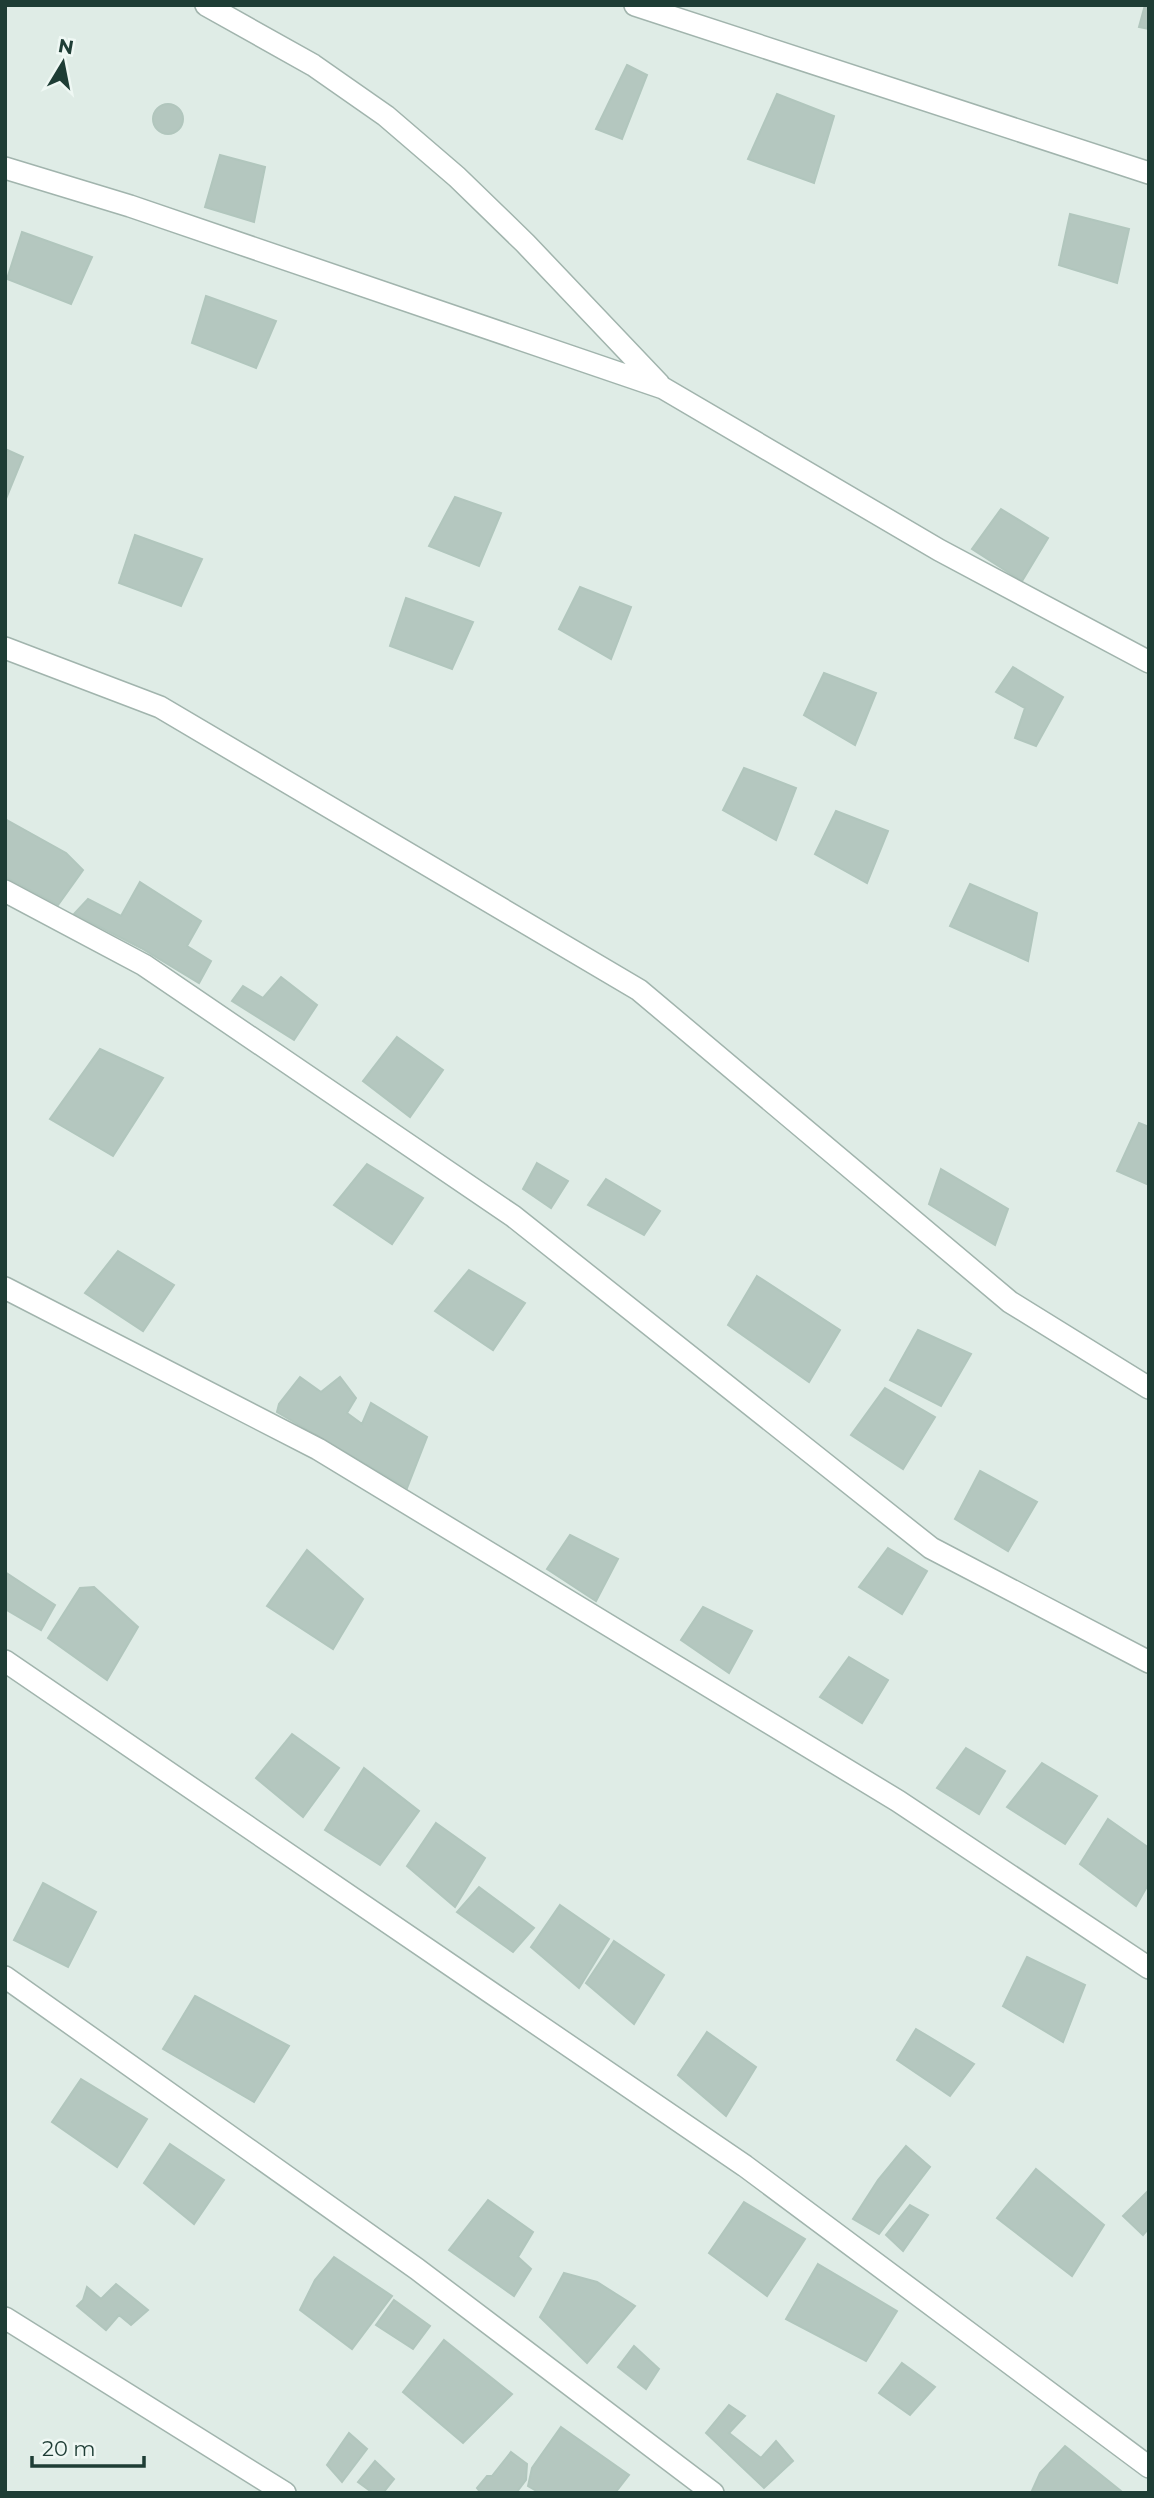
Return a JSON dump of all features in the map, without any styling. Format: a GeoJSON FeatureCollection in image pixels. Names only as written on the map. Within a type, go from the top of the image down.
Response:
{"type":"FeatureCollection","features":[{"type":"Feature","properties":{"kind":"street"},"geometry":{"type":"LineString","coordinates":[[206,5],[313,65],[386,116],[457,177],[525,243],[663,388]]}},
{"type":"Feature","properties":{"kind":"street"},"geometry":{"type":"LineString","coordinates":[[635,5],[1149,173]]}},
{"type":"Feature","properties":{"kind":"street"},"geometry":{"type":"LineString","coordinates":[[5,168],[143,211],[663,388],[939,550],[1149,662]]}},
{"type":"Feature","properties":{"kind":"street"},"geometry":{"type":"LineString","coordinates":[[5,648],[160,707],[639,990],[1010,1302],[1149,1388]]}},
{"type":"Feature","properties":{"kind":"street"},"geometry":{"type":"LineString","coordinates":[[5,891],[144,965],[513,1216],[931,1548],[1149,1662]]}},
{"type":"Feature","properties":{"kind":"street"},"geometry":{"type":"LineString","coordinates":[[5,1288],[318,1449],[898,1801],[1149,1968]]}},
{"type":"Feature","properties":{"kind":"street"},"geometry":{"type":"LineString","coordinates":[[5,1661],[745,2166],[1149,2466]]}},
{"type":"Feature","properties":{"kind":"street"},"geometry":{"type":"LineString","coordinates":[[5,1977],[406,2262],[713,2493]]}},
{"type":"Feature","properties":{"kind":"street"},"geometry":{"type":"LineString","coordinates":[[5,2318],[285,2493]]}},
{"type":"Feature","properties":{"kind":"building"},"geometry":{"type":"Polygon","coordinates":[[[1145,5],[1149,5],[1149,29],[1139,27],[1145,5]]]}},
{"type":"Feature","properties":{"kind":"building"},"geometry":{"type":"Polygon","coordinates":[[[627,65],[647,75],[622,139],[596,129],[627,65]]]}},
{"type":"Feature","properties":{"kind":"building"},"geometry":{"type":"Polygon","coordinates":[[[777,94],[834,116],[814,183],[748,159],[777,94]]]}},
{"type":"Feature","properties":{"kind":"building"},"geometry":{"type":"Polygon","coordinates":[[[168,104],[178,109],[183,119],[178,129],[168,134],[158,129],[153,119],[158,109],[168,104]]]}},
{"type":"Feature","properties":{"kind":"building"},"geometry":{"type":"Polygon","coordinates":[[[220,155],[265,167],[254,222],[205,207],[220,155]]]}},
{"type":"Feature","properties":{"kind":"building"},"geometry":{"type":"Polygon","coordinates":[[[1070,214],[1129,229],[1117,283],[1059,265],[1070,214]]]}},
{"type":"Feature","properties":{"kind":"building"},"geometry":{"type":"Polygon","coordinates":[[[22,232],[92,257],[71,304],[7,279],[22,232]]]}},
{"type":"Feature","properties":{"kind":"building"},"geometry":{"type":"Polygon","coordinates":[[[206,296],[276,321],[256,368],[192,343],[206,296]]]}},
{"type":"Feature","properties":{"kind":"building"},"geometry":{"type":"Polygon","coordinates":[[[5,449],[23,457],[5,501],[5,449]]]}},
{"type":"Feature","properties":{"kind":"building"},"geometry":{"type":"Polygon","coordinates":[[[455,497],[501,513],[479,566],[429,546],[455,497]]]}},
{"type":"Feature","properties":{"kind":"building"},"geometry":{"type":"Polygon","coordinates":[[[1001,509],[1048,538],[1022,581],[972,549],[1001,509]]]}},
{"type":"Feature","properties":{"kind":"building"},"geometry":{"type":"Polygon","coordinates":[[[135,535],[202,559],[181,606],[119,583],[135,535]]]}},
{"type":"Feature","properties":{"kind":"building"},"geometry":{"type":"Polygon","coordinates":[[[580,587],[631,607],[611,659],[559,629],[580,587]]]}},
{"type":"Feature","properties":{"kind":"building"},"geometry":{"type":"Polygon","coordinates":[[[406,598],[473,622],[452,669],[390,646],[406,598]]]}},
{"type":"Feature","properties":{"kind":"building"},"geometry":{"type":"Polygon","coordinates":[[[1013,667],[1063,697],[1036,746],[1015,738],[1025,708],[996,692],[1013,667]]]}},
{"type":"Feature","properties":{"kind":"building"},"geometry":{"type":"Polygon","coordinates":[[[824,673],[876,693],[855,745],[804,715],[824,673]]]}},
{"type":"Feature","properties":{"kind":"building"},"geometry":{"type":"Polygon","coordinates":[[[744,768],[796,788],[776,840],[723,810],[744,768]]]}},
{"type":"Feature","properties":{"kind":"building"},"geometry":{"type":"Polygon","coordinates":[[[836,811],[888,831],[867,883],[815,854],[836,811]]]}},
{"type":"Feature","properties":{"kind":"building"},"geometry":{"type":"Polygon","coordinates":[[[5,819],[66,853],[83,870],[58,905],[5,877],[5,819]]]}},
{"type":"Feature","properties":{"kind":"building"},"geometry":{"type":"Polygon","coordinates":[[[140,882],[201,921],[187,946],[211,961],[199,983],[141,948],[74,914],[88,899],[121,916],[140,882]]]}},
{"type":"Feature","properties":{"kind":"building"},"geometry":{"type":"Polygon","coordinates":[[[970,884],[1037,913],[1028,961],[950,926],[970,884]]]}},
{"type":"Feature","properties":{"kind":"building"},"geometry":{"type":"Polygon","coordinates":[[[281,977],[317,1005],[294,1040],[232,1001],[243,986],[263,998],[281,977]]]}},
{"type":"Feature","properties":{"kind":"building"},"geometry":{"type":"Polygon","coordinates":[[[397,1037],[443,1070],[410,1117],[363,1081],[397,1037]]]}},
{"type":"Feature","properties":{"kind":"building"},"geometry":{"type":"Polygon","coordinates":[[[100,1049],[163,1078],[113,1156],[50,1119],[100,1049]]]}},
{"type":"Feature","properties":{"kind":"building"},"geometry":{"type":"Polygon","coordinates":[[[1139,1123],[1149,1127],[1149,1185],[1117,1171],[1139,1123]]]}},
{"type":"Feature","properties":{"kind":"building"},"geometry":{"type":"Polygon","coordinates":[[[537,1163],[568,1181],[551,1208],[523,1189],[537,1163]]]}},
{"type":"Feature","properties":{"kind":"building"},"geometry":{"type":"Polygon","coordinates":[[[367,1164],[423,1198],[392,1244],[334,1205],[367,1164]]]}},
{"type":"Feature","properties":{"kind":"building"},"geometry":{"type":"Polygon","coordinates":[[[941,1169],[1008,1209],[995,1245],[929,1204],[941,1169]]]}},
{"type":"Feature","properties":{"kind":"building"},"geometry":{"type":"Polygon","coordinates":[[[606,1179],[660,1211],[644,1235],[588,1205],[606,1179]]]}},
{"type":"Feature","properties":{"kind":"building"},"geometry":{"type":"Polygon","coordinates":[[[118,1251],[174,1285],[143,1331],[85,1293],[118,1251]]]}},
{"type":"Feature","properties":{"kind":"building"},"geometry":{"type":"Polygon","coordinates":[[[469,1270],[525,1303],[493,1350],[435,1311],[469,1270]]]}},
{"type":"Feature","properties":{"kind":"building"},"geometry":{"type":"Polygon","coordinates":[[[757,1276],[840,1330],[809,1382],[728,1325],[757,1276]]]}},
{"type":"Feature","properties":{"kind":"building"},"geometry":{"type":"Polygon","coordinates":[[[918,1330],[971,1354],[941,1406],[890,1380],[918,1330]]]}},
{"type":"Feature","properties":{"kind":"building"},"geometry":{"type":"Polygon","coordinates":[[[300,1377],[321,1392],[340,1377],[356,1398],[347,1413],[362,1424],[371,1403],[427,1437],[407,1488],[277,1412],[279,1404],[300,1377]]]}},
{"type":"Feature","properties":{"kind":"building"},"geometry":{"type":"Polygon","coordinates":[[[885,1388],[935,1417],[903,1469],[851,1435],[885,1388]]]}},
{"type":"Feature","properties":{"kind":"building"},"geometry":{"type":"Polygon","coordinates":[[[980,1471],[1037,1502],[1008,1551],[955,1519],[980,1471]]]}},
{"type":"Feature","properties":{"kind":"building"},"geometry":{"type":"Polygon","coordinates":[[[570,1535],[618,1559],[596,1601],[547,1569],[570,1535]]]}},
{"type":"Feature","properties":{"kind":"building"},"geometry":{"type":"Polygon","coordinates":[[[888,1548],[927,1571],[902,1614],[859,1587],[888,1548]]]}},
{"type":"Feature","properties":{"kind":"building"},"geometry":{"type":"Polygon","coordinates":[[[307,1550],[363,1599],[333,1649],[267,1606],[307,1550]]]}},
{"type":"Feature","properties":{"kind":"building"},"geometry":{"type":"Polygon","coordinates":[[[5,1572],[55,1605],[41,1630],[5,1609],[5,1572]]]}},
{"type":"Feature","properties":{"kind":"building"},"geometry":{"type":"Polygon","coordinates":[[[94,1587],[138,1627],[107,1680],[48,1638],[80,1588],[94,1587]]]}},
{"type":"Feature","properties":{"kind":"building"},"geometry":{"type":"Polygon","coordinates":[[[703,1607],[752,1631],[729,1673],[681,1640],[703,1607]]]}},
{"type":"Feature","properties":{"kind":"building"},"geometry":{"type":"Polygon","coordinates":[[[849,1657],[888,1680],[862,1723],[820,1697],[849,1657]]]}},
{"type":"Feature","properties":{"kind":"building"},"geometry":{"type":"Polygon","coordinates":[[[292,1734],[339,1768],[303,1817],[256,1778],[292,1734]]]}},
{"type":"Feature","properties":{"kind":"building"},"geometry":{"type":"Polygon","coordinates":[[[966,1748],[1005,1771],[979,1814],[937,1788],[966,1748]]]}},
{"type":"Feature","properties":{"kind":"building"},"geometry":{"type":"Polygon","coordinates":[[[1042,1763],[1097,1796],[1065,1844],[1007,1807],[1042,1763]]]}},
{"type":"Feature","properties":{"kind":"building"},"geometry":{"type":"Polygon","coordinates":[[[364,1768],[419,1811],[380,1865],[325,1830],[364,1768]]]}},
{"type":"Feature","properties":{"kind":"building"},"geometry":{"type":"Polygon","coordinates":[[[1108,1819],[1149,1848],[1149,1883],[1136,1906],[1080,1864],[1108,1819]]]}},
{"type":"Feature","properties":{"kind":"building"},"geometry":{"type":"Polygon","coordinates":[[[436,1823],[485,1858],[455,1907],[407,1866],[436,1823]]]}},
{"type":"Feature","properties":{"kind":"building"},"geometry":{"type":"Polygon","coordinates":[[[43,1883],[96,1912],[68,1967],[14,1940],[43,1883]]]}},
{"type":"Feature","properties":{"kind":"building"},"geometry":{"type":"Polygon","coordinates":[[[479,1887],[534,1928],[513,1952],[457,1912],[479,1887]]]}},
{"type":"Feature","properties":{"kind":"building"},"geometry":{"type":"Polygon","coordinates":[[[560,1905],[609,1939],[579,1988],[531,1947],[560,1905]]]}},
{"type":"Feature","properties":{"kind":"building"},"geometry":{"type":"Polygon","coordinates":[[[614,1941],[664,1975],[634,2024],[586,1983],[614,1941]]]}},
{"type":"Feature","properties":{"kind":"building"},"geometry":{"type":"Polygon","coordinates":[[[1027,1957],[1085,1985],[1063,2042],[1003,2006],[1027,1957]]]}},
{"type":"Feature","properties":{"kind":"building"},"geometry":{"type":"Polygon","coordinates":[[[195,1996],[289,2046],[254,2102],[163,2049],[195,1996]]]}},
{"type":"Feature","properties":{"kind":"building"},"geometry":{"type":"Polygon","coordinates":[[[916,2029],[974,2064],[950,2096],[897,2060],[916,2029]]]}},
{"type":"Feature","properties":{"kind":"building"},"geometry":{"type":"Polygon","coordinates":[[[707,2032],[756,2067],[726,2116],[678,2075],[707,2032]]]}},
{"type":"Feature","properties":{"kind":"building"},"geometry":{"type":"Polygon","coordinates":[[[81,2079],[147,2119],[117,2167],[52,2122],[81,2079]]]}},
{"type":"Feature","properties":{"kind":"building"},"geometry":{"type":"Polygon","coordinates":[[[170,2144],[224,2180],[194,2224],[144,2183],[170,2144]]]}},
{"type":"Feature","properties":{"kind":"building"},"geometry":{"type":"Polygon","coordinates":[[[906,2146],[930,2167],[879,2234],[853,2219],[878,2180],[906,2146]]]}},
{"type":"Feature","properties":{"kind":"building"},"geometry":{"type":"Polygon","coordinates":[[[1036,2169],[1104,2225],[1072,2276],[997,2218],[1036,2169]]]}},
{"type":"Feature","properties":{"kind":"building"},"geometry":{"type":"Polygon","coordinates":[[[1149,2190],[1149,2228],[1143,2235],[1123,2216],[1149,2190]]]}},
{"type":"Feature","properties":{"kind":"building"},"geometry":{"type":"Polygon","coordinates":[[[488,2200],[533,2232],[518,2257],[531,2269],[514,2296],[449,2250],[488,2200]]]}},
{"type":"Feature","properties":{"kind":"building"},"geometry":{"type":"Polygon","coordinates":[[[744,2202],[805,2239],[767,2296],[709,2253],[744,2202]]]}},
{"type":"Feature","properties":{"kind":"building"},"geometry":{"type":"Polygon","coordinates":[[[910,2205],[928,2215],[903,2251],[886,2235],[910,2205]]]}},
{"type":"Feature","properties":{"kind":"building"},"geometry":{"type":"Polygon","coordinates":[[[334,2257],[392,2296],[352,2349],[300,2310],[315,2280],[334,2257]]]}},
{"type":"Feature","properties":{"kind":"building"},"geometry":{"type":"Polygon","coordinates":[[[818,2264],[897,2311],[866,2361],[786,2319],[818,2264]]]}},
{"type":"Feature","properties":{"kind":"building"},"geometry":{"type":"Polygon","coordinates":[[[564,2273],[597,2282],[635,2306],[587,2363],[540,2317],[564,2273]]]}},
{"type":"Feature","properties":{"kind":"building"},"geometry":{"type":"Polygon","coordinates":[[[116,2284],[148,2310],[131,2325],[119,2315],[106,2330],[77,2306],[83,2300],[87,2287],[101,2299],[116,2284]]]}},
{"type":"Feature","properties":{"kind":"building"},"geometry":{"type":"Polygon","coordinates":[[[394,2300],[430,2326],[413,2349],[376,2325],[394,2300]]]}},
{"type":"Feature","properties":{"kind":"building"},"geometry":{"type":"Polygon","coordinates":[[[444,2340],[512,2394],[463,2443],[403,2392],[444,2340]]]}},
{"type":"Feature","properties":{"kind":"building"},"geometry":{"type":"Polygon","coordinates":[[[634,2346],[659,2369],[646,2389],[618,2367],[634,2346]]]}},
{"type":"Feature","properties":{"kind":"building"},"geometry":{"type":"Polygon","coordinates":[[[902,2363],[935,2387],[910,2415],[879,2393],[902,2363]]]}},
{"type":"Feature","properties":{"kind":"building"},"geometry":{"type":"Polygon","coordinates":[[[729,2405],[745,2416],[729,2433],[761,2458],[776,2441],[793,2461],[764,2488],[706,2433],[729,2405]]]}},
{"type":"Feature","properties":{"kind":"building"},"geometry":{"type":"Polygon","coordinates":[[[561,2427],[629,2475],[615,2493],[540,2493],[528,2486],[532,2468],[561,2427]]]}},
{"type":"Feature","properties":{"kind":"building"},"geometry":{"type":"Polygon","coordinates":[[[349,2433],[367,2449],[342,2482],[327,2465],[349,2433]]]}},
{"type":"Feature","properties":{"kind":"building"},"geometry":{"type":"Polygon","coordinates":[[[1065,2446],[1121,2491],[1120,2493],[1031,2493],[1040,2473],[1065,2446]]]}},
{"type":"Feature","properties":{"kind":"building"},"geometry":{"type":"Polygon","coordinates":[[[511,2452],[527,2464],[526,2480],[516,2493],[481,2493],[477,2488],[487,2476],[492,2476],[511,2452]]]}},
{"type":"Feature","properties":{"kind":"building"},"geometry":{"type":"Polygon","coordinates":[[[375,2461],[394,2479],[383,2493],[373,2493],[358,2482],[375,2461]]]}}]}
